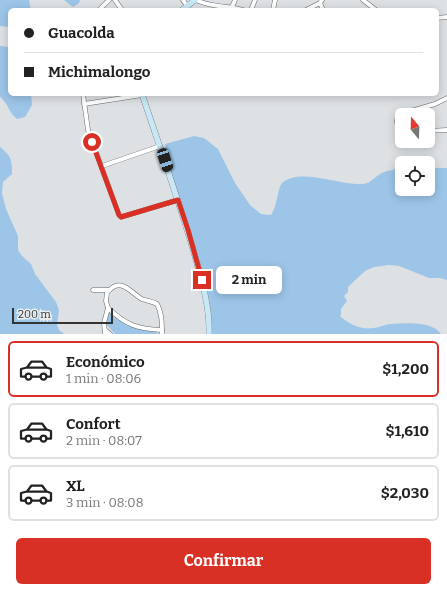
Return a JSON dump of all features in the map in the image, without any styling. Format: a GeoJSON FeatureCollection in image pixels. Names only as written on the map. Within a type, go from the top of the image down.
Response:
{"type":"FeatureCollection","features":[{"type":"Feature","properties":{"kind":"main road"},"geometry":{"type":"LineString","coordinates":[[185,8],[196,0]]}},
{"type":"Feature","properties":{"kind":"main road"},"geometry":{"type":"LineString","coordinates":[[142,96],[188,230],[202,280],[207,309],[209,334]]}},
{"type":"Feature","properties":{"kind":"street"},"geometry":{"type":"LineString","coordinates":[[101,8],[109,0]]}},
{"type":"Feature","properties":{"kind":"street"},"geometry":{"type":"LineString","coordinates":[[183,0],[185,8]]}},
{"type":"Feature","properties":{"kind":"street"},"geometry":{"type":"LineString","coordinates":[[196,0],[236,8]]}},
{"type":"Feature","properties":{"kind":"street"},"geometry":{"type":"LineString","coordinates":[[232,7],[235,0]]}},
{"type":"Feature","properties":{"kind":"street"},"geometry":{"type":"LineString","coordinates":[[363,0],[373,8]]}},
{"type":"Feature","properties":{"kind":"street"},"geometry":{"type":"LineString","coordinates":[[310,8],[321,2]]}},
{"type":"Feature","properties":{"kind":"street"},"geometry":{"type":"LineString","coordinates":[[83,96],[88,130],[119,215],[121,217],[178,200]]}},
{"type":"Feature","properties":{"kind":"street"},"geometry":{"type":"LineString","coordinates":[[84,104],[136,96]]}},
{"type":"Feature","properties":{"kind":"street"},"geometry":{"type":"LineString","coordinates":[[421,108],[435,104],[447,98]]}},
{"type":"Feature","properties":{"kind":"street"},"geometry":{"type":"LineString","coordinates":[[435,131],[447,130]]}},
{"type":"Feature","properties":{"kind":"street"},"geometry":{"type":"LineString","coordinates":[[102,166],[160,146]]}},
{"type":"Feature","properties":{"kind":"street"},"geometry":{"type":"LineString","coordinates":[[93,290],[111,289],[116,286],[125,286],[143,300],[157,304],[160,309],[162,332],[143,329],[131,325],[108,308]]}},
{"type":"Feature","properties":{"kind":"street"},"geometry":{"type":"LineString","coordinates":[[110,334],[105,332],[105,316],[108,308],[106,297],[111,289]]}},
{"type":"Feature","properties":{"kind":"shaded area"},"geometry":{"type":"Polygon","coordinates":[[[0,0],[29,0],[31,8],[8,8],[8,27],[0,26],[0,0]]]}},
{"type":"Feature","properties":{"kind":"shaded area"},"geometry":{"type":"Polygon","coordinates":[[[64,0],[80,0],[79,3],[73,7],[64,0]]]}},
{"type":"Feature","properties":{"kind":"shaded area"},"geometry":{"type":"Polygon","coordinates":[[[0,46],[8,47],[8,96],[31,96],[32,105],[25,117],[17,119],[0,97],[0,46]]]}},
{"type":"Feature","properties":{"kind":"shaded area"},"geometry":{"type":"Polygon","coordinates":[[[194,136],[204,138],[218,149],[235,183],[250,205],[261,214],[271,215],[282,183],[290,179],[310,177],[363,184],[369,182],[384,172],[395,169],[395,196],[435,196],[435,168],[447,168],[447,280],[440,278],[429,278],[399,266],[389,265],[374,267],[365,271],[348,287],[348,292],[344,296],[347,301],[341,309],[340,316],[353,325],[363,328],[373,328],[390,324],[413,323],[430,326],[441,334],[209,334],[207,307],[173,186],[165,144],[194,136]]]}},
{"type":"Feature","properties":{"kind":"shaded area"},"geometry":{"type":"Polygon","coordinates":[[[0,147],[9,156],[12,165],[12,174],[3,182],[2,193],[6,209],[18,236],[18,250],[31,264],[35,274],[56,302],[59,310],[57,325],[59,330],[64,334],[0,334],[0,147]]]}},
{"type":"Feature","properties":{"kind":"shaded area"},"geometry":{"type":"Polygon","coordinates":[[[109,313],[138,329],[157,332],[159,334],[115,334],[106,324],[109,313]]]}},
{"type":"Feature","properties":{"kind":"route"},"geometry":{"type":"LineString","coordinates":[[92,142],[121,217],[178,200],[202,280]]}}]}
